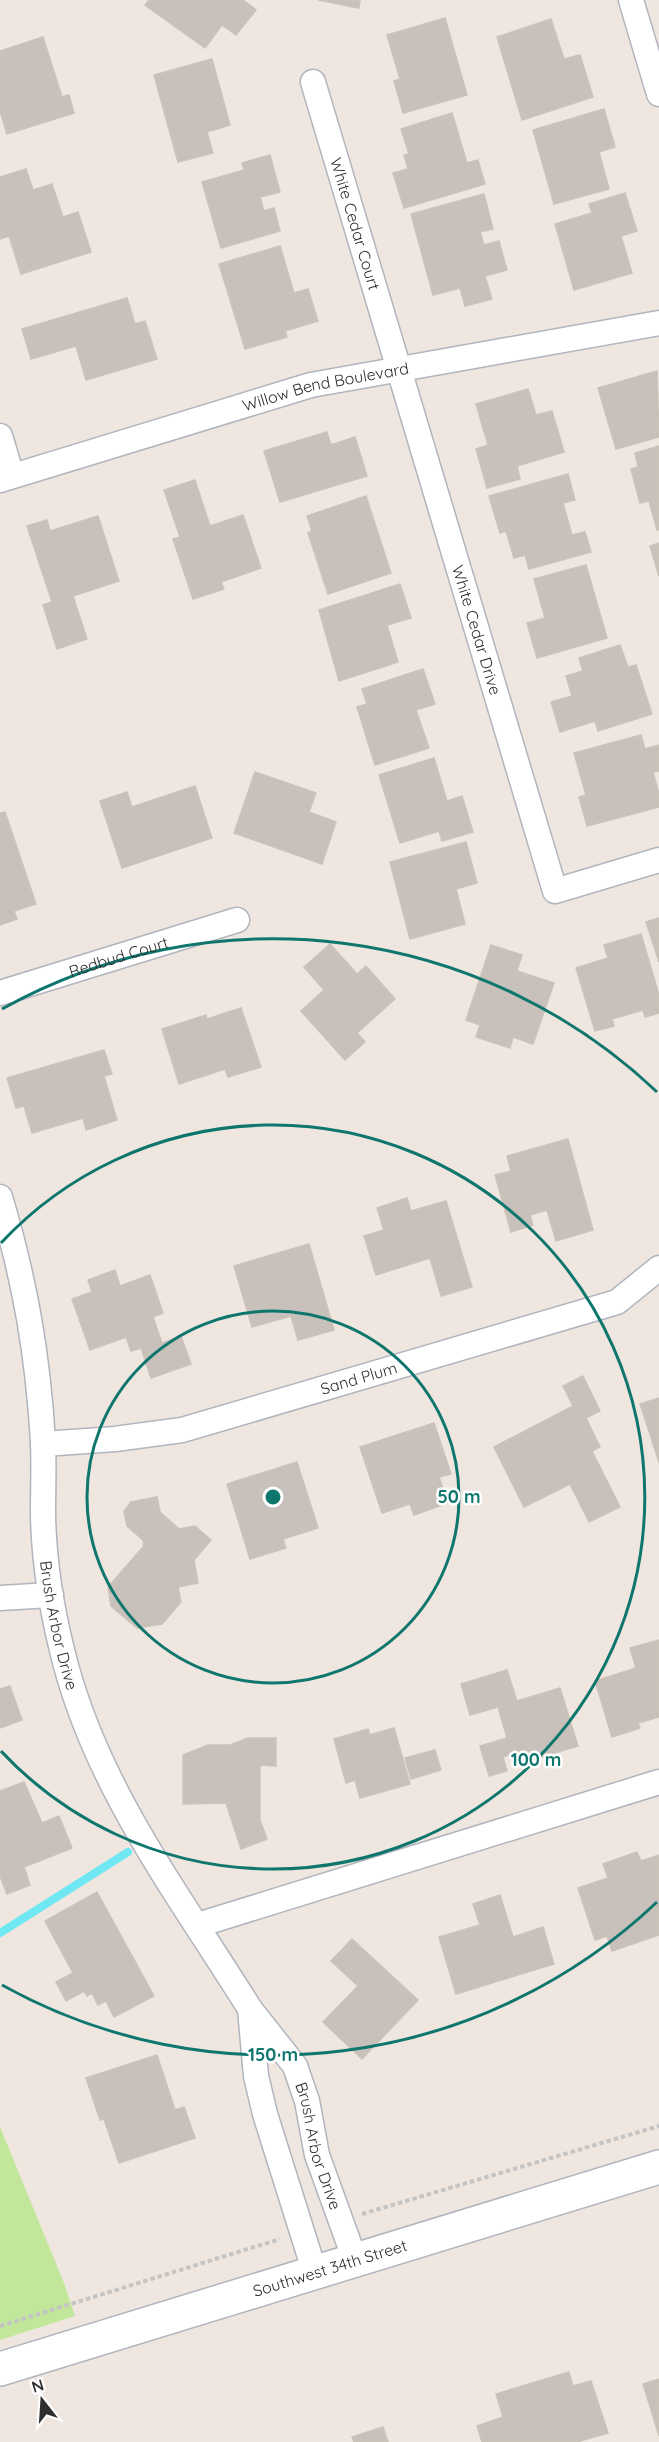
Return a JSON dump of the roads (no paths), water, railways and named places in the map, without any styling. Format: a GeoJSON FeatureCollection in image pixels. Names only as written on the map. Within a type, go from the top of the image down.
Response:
{"type":"FeatureCollection","features":[{"type":"Feature","properties":{"kind":"street"},"geometry":{"type":"LineString","coordinates":[[631,0],[659,94]]}},
{"type":"Feature","properties":{"kind":"street","name":"White Cedar Court"},"geometry":{"type":"LineString","coordinates":[[313,82],[397,368]]}},
{"type":"Feature","properties":{"kind":"street","name":"Willow Bend Boulevard"},"geometry":{"type":"LineString","coordinates":[[6,478],[311,385],[659,323]]}},
{"type":"Feature","properties":{"kind":"street","name":"White Cedar Drive"},"geometry":{"type":"LineString","coordinates":[[397,368],[555,891],[659,860]]}},
{"type":"Feature","properties":{"kind":"street"},"geometry":{"type":"LineString","coordinates":[[0,436],[6,478]]}},
{"type":"Feature","properties":{"kind":"street","name":"Redbud Court"},"geometry":{"type":"LineString","coordinates":[[0,993],[237,920]]}},
{"type":"Feature","properties":{"kind":"street","name":"Brush Arbor Drive"},"geometry":{"type":"LineString","coordinates":[[0,1197],[30,1309],[43,1444],[43,1517],[51,1595],[69,1678],[80,1716],[102,1768],[133,1826],[250,2009],[295,2066],[307,2102],[317,2155],[355,2260]]}},
{"type":"Feature","properties":{"kind":"street","name":"Sand Plum"},"geometry":{"type":"LineString","coordinates":[[43,1444],[115,1439],[183,1430],[617,1302],[659,1268]]}},
{"type":"Feature","properties":{"kind":"street"},"geometry":{"type":"LineString","coordinates":[[0,1598],[51,1595]]}},
{"type":"Feature","properties":{"kind":"street"},"geometry":{"type":"LineString","coordinates":[[198,1925],[659,1782]]}},
{"type":"Feature","properties":{"kind":"street","name":"Brush Arbor Drive"},"geometry":{"type":"LineString","coordinates":[[250,2009],[256,2076],[315,2273]]}},
{"type":"Feature","properties":{"kind":"street"},"geometry":{"type":"LineString","coordinates":[[281,2165],[317,2155]]}},
{"type":"Feature","properties":{"kind":"street","name":"Southwest 34th Street"},"geometry":{"type":"LineString","coordinates":[[0,2369],[659,2167]]}},
{"type":"Feature","properties":{"kind":"waterway"},"geometry":{"type":"LineString","coordinates":[[0,1933],[128,1852]]}}]}
